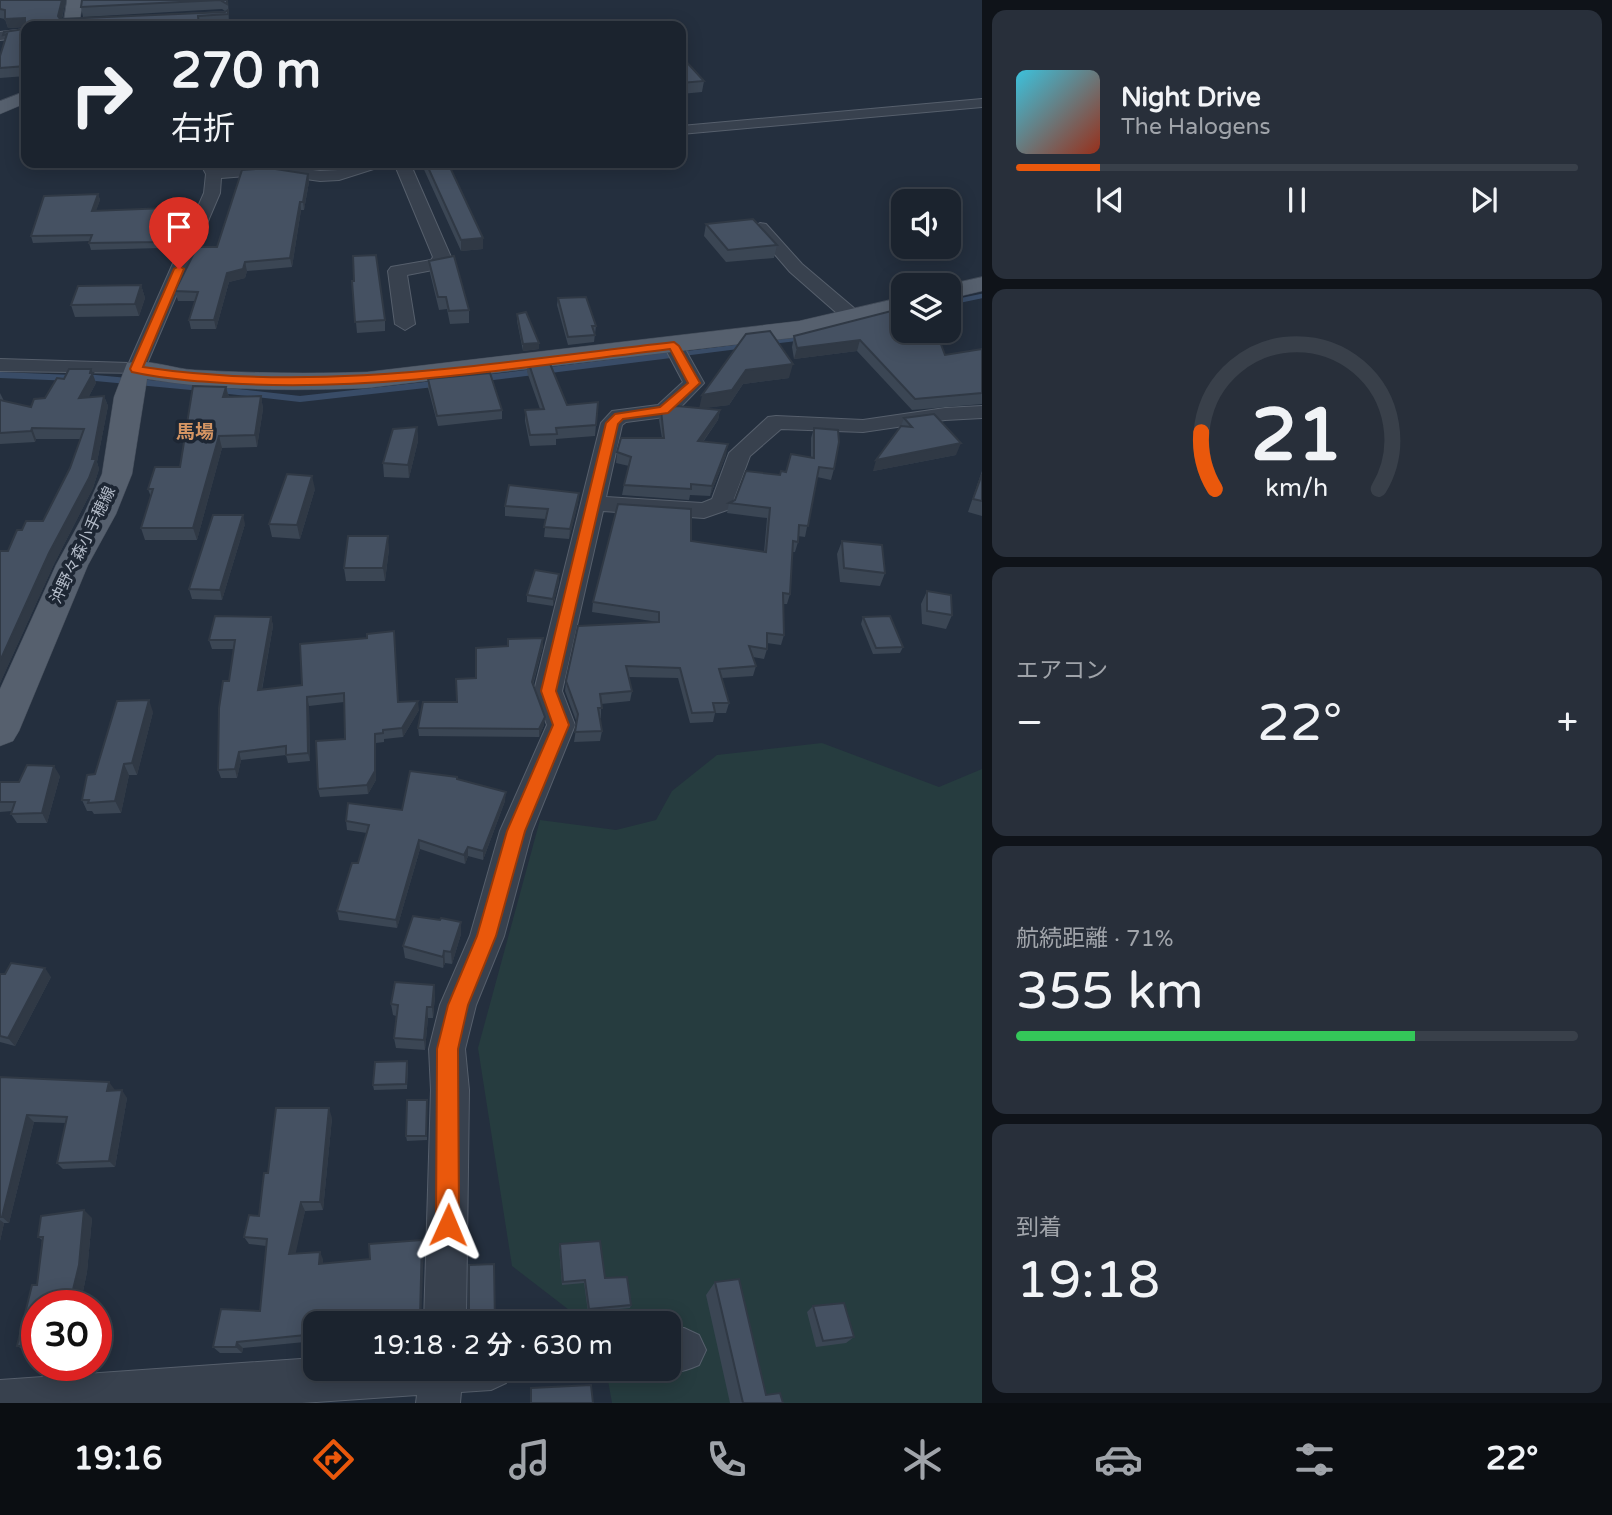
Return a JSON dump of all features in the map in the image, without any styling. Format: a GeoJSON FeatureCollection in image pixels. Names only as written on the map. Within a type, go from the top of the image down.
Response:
{"type":"FeatureCollection","features":[{"type":"Feature","properties":{"kind":"main road"},"geometry":{"type":"LineString","coordinates":[[0,108],[21,98]]}},
{"type":"Feature","properties":{"kind":"main road"},"geometry":{"type":"LineString","coordinates":[[961,289],[982,284]]}},
{"type":"Feature","properties":{"kind":"main road"},"geometry":{"type":"LineString","coordinates":[[136,369],[191,378],[269,382],[367,380],[674,346],[799,329],[891,307]]}},
{"type":"Feature","properties":{"kind":"main road","name":"沖野々森小手穂線"},"geometry":{"type":"LineString","coordinates":[[0,731],[72,565],[100,514],[117,474],[128,397],[136,369]]}},
{"type":"Feature","properties":{"kind":"street"},"geometry":{"type":"LineString","coordinates":[[0,36],[21,34]]}},
{"type":"Feature","properties":{"kind":"street"},"geometry":{"type":"LineString","coordinates":[[686,127],[982,103]]}},
{"type":"Feature","properties":{"kind":"street"},"geometry":{"type":"LineString","coordinates":[[0,365],[136,369],[212,193],[211,168],[292,170],[320,176],[339,175],[362,168]]}},
{"type":"Feature","properties":{"kind":"street"},"geometry":{"type":"LineString","coordinates":[[404,168],[442,257],[442,261],[437,264],[397,271],[405,324]]}},
{"type":"Feature","properties":{"kind":"street"},"geometry":{"type":"LineString","coordinates":[[760,228],[796,268],[854,318]]}},
{"type":"Feature","properties":{"kind":"street"},"geometry":{"type":"LineString","coordinates":[[445,1311],[450,1090],[447,1049],[458,1005],[487,936],[516,831],[561,725],[548,691],[612,423],[620,416],[664,411],[694,383],[674,346]]}},
{"type":"Feature","properties":{"kind":"street"},"geometry":{"type":"LineString","coordinates":[[593,503],[704,511],[722,504],[740,453],[776,422],[863,426],[945,414],[982,412]]}},
{"type":"Feature","properties":{"kind":"street"},"geometry":{"type":"LineString","coordinates":[[0,1402],[440,1382]]}},
{"type":"Feature","properties":{"kind":"green space"},"geometry":{"type":"Polygon","coordinates":[[[822,743],[939,787],[982,769],[982,1403],[612,1403],[608,1381],[681,1381],[681,1311],[570,1311],[512,1266],[478,1048],[540,820],[616,830],[656,820],[672,791],[717,755],[822,743]]]}},
{"type":"Feature","properties":{"kind":"building"},"geometry":{"type":"Polygon","coordinates":[[[0,0],[62,0],[58,16],[60,19],[228,10],[228,14],[198,16],[198,21],[25,21],[25,18],[5,19],[5,10],[0,9],[0,0]]]}},
{"type":"Feature","properties":{"kind":"building"},"geometry":{"type":"Polygon","coordinates":[[[82,0],[220,0],[81,7],[82,0]]]}},
{"type":"Feature","properties":{"kind":"building"},"geometry":{"type":"Polygon","coordinates":[[[21,30],[21,66],[0,68],[0,56],[7,34],[3,35],[4,32],[21,30]]]}},
{"type":"Feature","properties":{"kind":"building"},"geometry":{"type":"Polygon","coordinates":[[[686,61],[704,81],[686,83],[686,61]]]}},
{"type":"Feature","properties":{"kind":"building"},"geometry":{"type":"Polygon","coordinates":[[[269,168],[308,174],[290,258],[245,262],[243,269],[227,273],[214,320],[189,320],[198,292],[175,291],[197,247],[217,247],[242,170],[269,168]]]}},
{"type":"Feature","properties":{"kind":"building"},"geometry":{"type":"Polygon","coordinates":[[[428,168],[450,168],[483,238],[461,240],[428,168]]]}},
{"type":"Feature","properties":{"kind":"building"},"geometry":{"type":"Polygon","coordinates":[[[98,194],[92,211],[191,207],[180,232],[161,233],[159,242],[89,243],[92,235],[31,236],[44,196],[98,194]]]}},
{"type":"Feature","properties":{"kind":"building"},"geometry":{"type":"Polygon","coordinates":[[[753,219],[777,245],[728,250],[706,224],[753,219]]]}},
{"type":"Feature","properties":{"kind":"building"},"geometry":{"type":"Polygon","coordinates":[[[376,255],[385,320],[355,322],[353,256],[376,255]]]}},
{"type":"Feature","properties":{"kind":"building"},"geometry":{"type":"Polygon","coordinates":[[[454,256],[469,310],[449,311],[446,297],[438,297],[429,261],[454,256]]]}},
{"type":"Feature","properties":{"kind":"building"},"geometry":{"type":"Polygon","coordinates":[[[141,285],[135,304],[71,305],[78,286],[141,285]]]}},
{"type":"Feature","properties":{"kind":"building"},"geometry":{"type":"Polygon","coordinates":[[[586,297],[596,326],[592,326],[595,335],[568,337],[558,298],[586,297]]]}},
{"type":"Feature","properties":{"kind":"building"},"geometry":{"type":"Polygon","coordinates":[[[891,311],[891,343],[940,343],[945,355],[982,349],[982,393],[915,399],[860,340],[797,348],[794,336],[891,311]]]}},
{"type":"Feature","properties":{"kind":"building"},"geometry":{"type":"Polygon","coordinates":[[[526,312],[539,343],[523,344],[517,314],[526,312]]]}},
{"type":"Feature","properties":{"kind":"building"},"geometry":{"type":"Polygon","coordinates":[[[770,331],[793,364],[746,370],[732,390],[702,395],[746,334],[770,331]]]}},
{"type":"Feature","properties":{"kind":"building"},"geometry":{"type":"Polygon","coordinates":[[[548,359],[567,405],[598,402],[596,425],[556,428],[557,434],[530,435],[525,410],[544,409],[528,361],[548,359]]]}},
{"type":"Feature","properties":{"kind":"building"},"geometry":{"type":"Polygon","coordinates":[[[69,369],[91,369],[90,373],[93,373],[79,398],[104,396],[92,459],[96,459],[89,478],[49,553],[0,661],[0,551],[8,551],[17,530],[22,530],[26,521],[43,521],[70,468],[84,429],[32,428],[31,431],[0,433],[0,400],[31,407],[34,399],[45,398],[57,378],[64,379],[69,369]]]}},
{"type":"Feature","properties":{"kind":"building"},"geometry":{"type":"Polygon","coordinates":[[[490,373],[502,410],[437,416],[428,379],[490,373]]]}},
{"type":"Feature","properties":{"kind":"building"},"geometry":{"type":"Polygon","coordinates":[[[193,386],[226,387],[223,397],[261,396],[255,435],[219,436],[193,528],[141,528],[153,489],[148,489],[155,467],[180,467],[193,386]]]}},
{"type":"Feature","properties":{"kind":"building"},"geometry":{"type":"Polygon","coordinates":[[[677,406],[720,410],[698,441],[728,444],[712,486],[691,484],[691,489],[624,485],[631,457],[617,452],[621,438],[664,438],[661,410],[677,406]]]}},
{"type":"Feature","properties":{"kind":"building"},"geometry":{"type":"Polygon","coordinates":[[[934,414],[961,443],[876,460],[901,426],[912,427],[904,418],[934,414]]]}},
{"type":"Feature","properties":{"kind":"building"},"geometry":{"type":"Polygon","coordinates":[[[417,427],[408,465],[383,463],[393,429],[417,427]]]}},
{"type":"Feature","properties":{"kind":"building"},"geometry":{"type":"Polygon","coordinates":[[[814,428],[838,430],[839,442],[834,469],[819,467],[808,526],[799,525],[798,542],[793,541],[790,594],[783,593],[784,635],[767,633],[767,649],[749,646],[756,666],[719,669],[729,703],[713,703],[715,712],[692,713],[680,668],[626,666],[632,691],[600,694],[602,708],[598,708],[602,731],[575,732],[578,714],[566,681],[578,626],[659,622],[659,612],[593,602],[618,504],[691,509],[691,541],[766,552],[770,508],[729,503],[735,500],[746,471],[780,475],[781,471],[786,472],[791,454],[814,458],[814,428]]]}},
{"type":"Feature","properties":{"kind":"building"},"geometry":{"type":"Polygon","coordinates":[[[287,474],[312,476],[297,525],[269,524],[287,474]]]}},
{"type":"Feature","properties":{"kind":"building"},"geometry":{"type":"Polygon","coordinates":[[[982,474],[982,501],[973,499],[982,474]]]}},
{"type":"Feature","properties":{"kind":"building"},"geometry":{"type":"Polygon","coordinates":[[[509,485],[579,493],[570,529],[544,527],[548,509],[505,506],[509,485]]]}},
{"type":"Feature","properties":{"kind":"building"},"geometry":{"type":"Polygon","coordinates":[[[213,515],[243,515],[220,590],[189,589],[213,515]]]}},
{"type":"Feature","properties":{"kind":"building"},"geometry":{"type":"Polygon","coordinates":[[[348,536],[388,536],[383,568],[344,568],[348,536]]]}},
{"type":"Feature","properties":{"kind":"building"},"geometry":{"type":"Polygon","coordinates":[[[842,541],[882,545],[885,573],[844,568],[842,541]]]}},
{"type":"Feature","properties":{"kind":"building"},"geometry":{"type":"Polygon","coordinates":[[[535,570],[559,574],[553,599],[527,595],[535,570]]]}},
{"type":"Feature","properties":{"kind":"building"},"geometry":{"type":"Polygon","coordinates":[[[927,591],[951,595],[952,615],[927,611],[927,591]]]}},
{"type":"Feature","properties":{"kind":"building"},"geometry":{"type":"Polygon","coordinates":[[[215,616],[271,617],[258,690],[302,685],[300,644],[367,638],[367,634],[394,631],[398,702],[418,701],[402,728],[383,730],[383,733],[375,734],[375,771],[367,785],[318,789],[316,741],[345,739],[344,693],[307,697],[308,753],[286,755],[286,746],[239,752],[235,769],[218,770],[219,708],[223,681],[229,681],[235,640],[209,640],[215,616]]]}},
{"type":"Feature","properties":{"kind":"building"},"geometry":{"type":"Polygon","coordinates":[[[890,616],[903,647],[876,648],[863,617],[890,616]]]}},
{"type":"Feature","properties":{"kind":"building"},"geometry":{"type":"Polygon","coordinates":[[[543,638],[532,682],[545,717],[539,729],[418,728],[423,702],[457,702],[456,679],[476,678],[476,648],[508,646],[508,639],[543,638]]]}},
{"type":"Feature","properties":{"kind":"building"},"geometry":{"type":"Polygon","coordinates":[[[149,700],[132,763],[124,764],[115,801],[88,803],[89,800],[82,800],[87,775],[95,774],[117,701],[149,700]]]}},
{"type":"Feature","properties":{"kind":"building"},"geometry":{"type":"Polygon","coordinates":[[[27,765],[54,766],[42,813],[11,814],[15,802],[0,802],[0,782],[19,782],[27,765]]]}},
{"type":"Feature","properties":{"kind":"building"},"geometry":{"type":"Polygon","coordinates":[[[410,771],[457,777],[506,792],[483,851],[468,847],[464,855],[419,840],[396,920],[337,911],[352,863],[358,863],[369,825],[346,821],[348,803],[402,810],[410,771]]]}},
{"type":"Feature","properties":{"kind":"building"},"geometry":{"type":"Polygon","coordinates":[[[413,916],[461,922],[451,952],[444,951],[443,957],[403,946],[413,916]]]}},
{"type":"Feature","properties":{"kind":"building"},"geometry":{"type":"Polygon","coordinates":[[[11,963],[45,968],[8,1038],[0,1036],[0,974],[5,974],[11,963]]]}},
{"type":"Feature","properties":{"kind":"building"},"geometry":{"type":"Polygon","coordinates":[[[395,982],[434,985],[432,1007],[427,1007],[424,1040],[394,1038],[398,1005],[391,1004],[395,982]]]}},
{"type":"Feature","properties":{"kind":"building"},"geometry":{"type":"Polygon","coordinates":[[[407,1061],[406,1084],[373,1085],[375,1062],[407,1061]]]}},
{"type":"Feature","properties":{"kind":"building"},"geometry":{"type":"Polygon","coordinates":[[[0,1077],[109,1082],[107,1091],[122,1090],[109,1161],[57,1163],[67,1117],[27,1115],[2,1217],[0,1217],[0,1077]]]}},
{"type":"Feature","properties":{"kind":"building"},"geometry":{"type":"Polygon","coordinates":[[[407,1100],[427,1100],[426,1136],[406,1136],[407,1100]]]}},
{"type":"Feature","properties":{"kind":"building"},"geometry":{"type":"Polygon","coordinates":[[[276,1108],[329,1108],[320,1202],[301,1202],[289,1254],[320,1252],[319,1264],[370,1259],[369,1244],[422,1240],[420,1311],[303,1311],[303,1335],[237,1342],[236,1347],[213,1347],[221,1309],[260,1311],[267,1239],[244,1237],[249,1215],[259,1216],[264,1173],[268,1173],[276,1108]]]}},
{"type":"Feature","properties":{"kind":"building"},"geometry":{"type":"Polygon","coordinates":[[[84,1210],[79,1265],[73,1290],[31,1290],[32,1285],[37,1285],[43,1237],[38,1237],[41,1216],[84,1210]]]}},
{"type":"Feature","properties":{"kind":"building"},"geometry":{"type":"Polygon","coordinates":[[[600,1241],[605,1278],[627,1277],[631,1305],[589,1309],[585,1280],[563,1282],[560,1244],[600,1241]]]}},
{"type":"Feature","properties":{"kind":"building"},"geometry":{"type":"Polygon","coordinates":[[[494,1264],[495,1311],[469,1311],[469,1265],[494,1264]]]}},
{"type":"Feature","properties":{"kind":"building"},"geometry":{"type":"Polygon","coordinates":[[[739,1279],[766,1395],[780,1393],[783,1403],[743,1403],[715,1282],[739,1279]]]}},
{"type":"Feature","properties":{"kind":"building"},"geometry":{"type":"Polygon","coordinates":[[[844,1303],[854,1337],[823,1341],[813,1306],[844,1303]]]}},
{"type":"Feature","properties":{"kind":"building"},"geometry":{"type":"Polygon","coordinates":[[[21,1330],[21,1346],[17,1346],[21,1330]]]}},
{"type":"Feature","properties":{"kind":"building"},"geometry":{"type":"Polygon","coordinates":[[[591,1385],[593,1403],[531,1403],[531,1388],[591,1385]]]}},
{"type":"Feature","properties":{"kind":"waterway"},"geometry":{"type":"LineString","coordinates":[[961,300],[982,296]]}},
{"type":"Feature","properties":{"kind":"waterway"},"geometry":{"type":"LineString","coordinates":[[769,342],[803,338]]}},
{"type":"Feature","properties":{"kind":"waterway"},"geometry":{"type":"LineString","coordinates":[[673,355],[744,346]]}},
{"type":"Feature","properties":{"kind":"waterway"},"geometry":{"type":"LineString","coordinates":[[485,378],[687,353]]}},
{"type":"Feature","properties":{"kind":"waterway"},"geometry":{"type":"LineString","coordinates":[[0,375],[73,378]]}},
{"type":"Feature","properties":{"kind":"waterway"},"geometry":{"type":"LineString","coordinates":[[85,377],[202,388]]}},
{"type":"Feature","properties":{"kind":"waterway"},"geometry":{"type":"LineString","coordinates":[[220,390],[300,399],[434,384]]}},
{"type":"Feature","properties":{"kind":"district","name":"馬場"},"geometry":{"type":"Point","coordinates":[195,432]}},
{"type":"Feature","properties":{"kind":"route"},"geometry":{"type":"LineString","coordinates":[[179,269],[136,369],[191,378],[269,382],[367,380],[674,346],[694,383],[664,411],[620,416],[612,423],[548,691],[561,725],[516,831],[487,936],[458,1005],[447,1049],[450,1090],[448,1225]]}}]}
